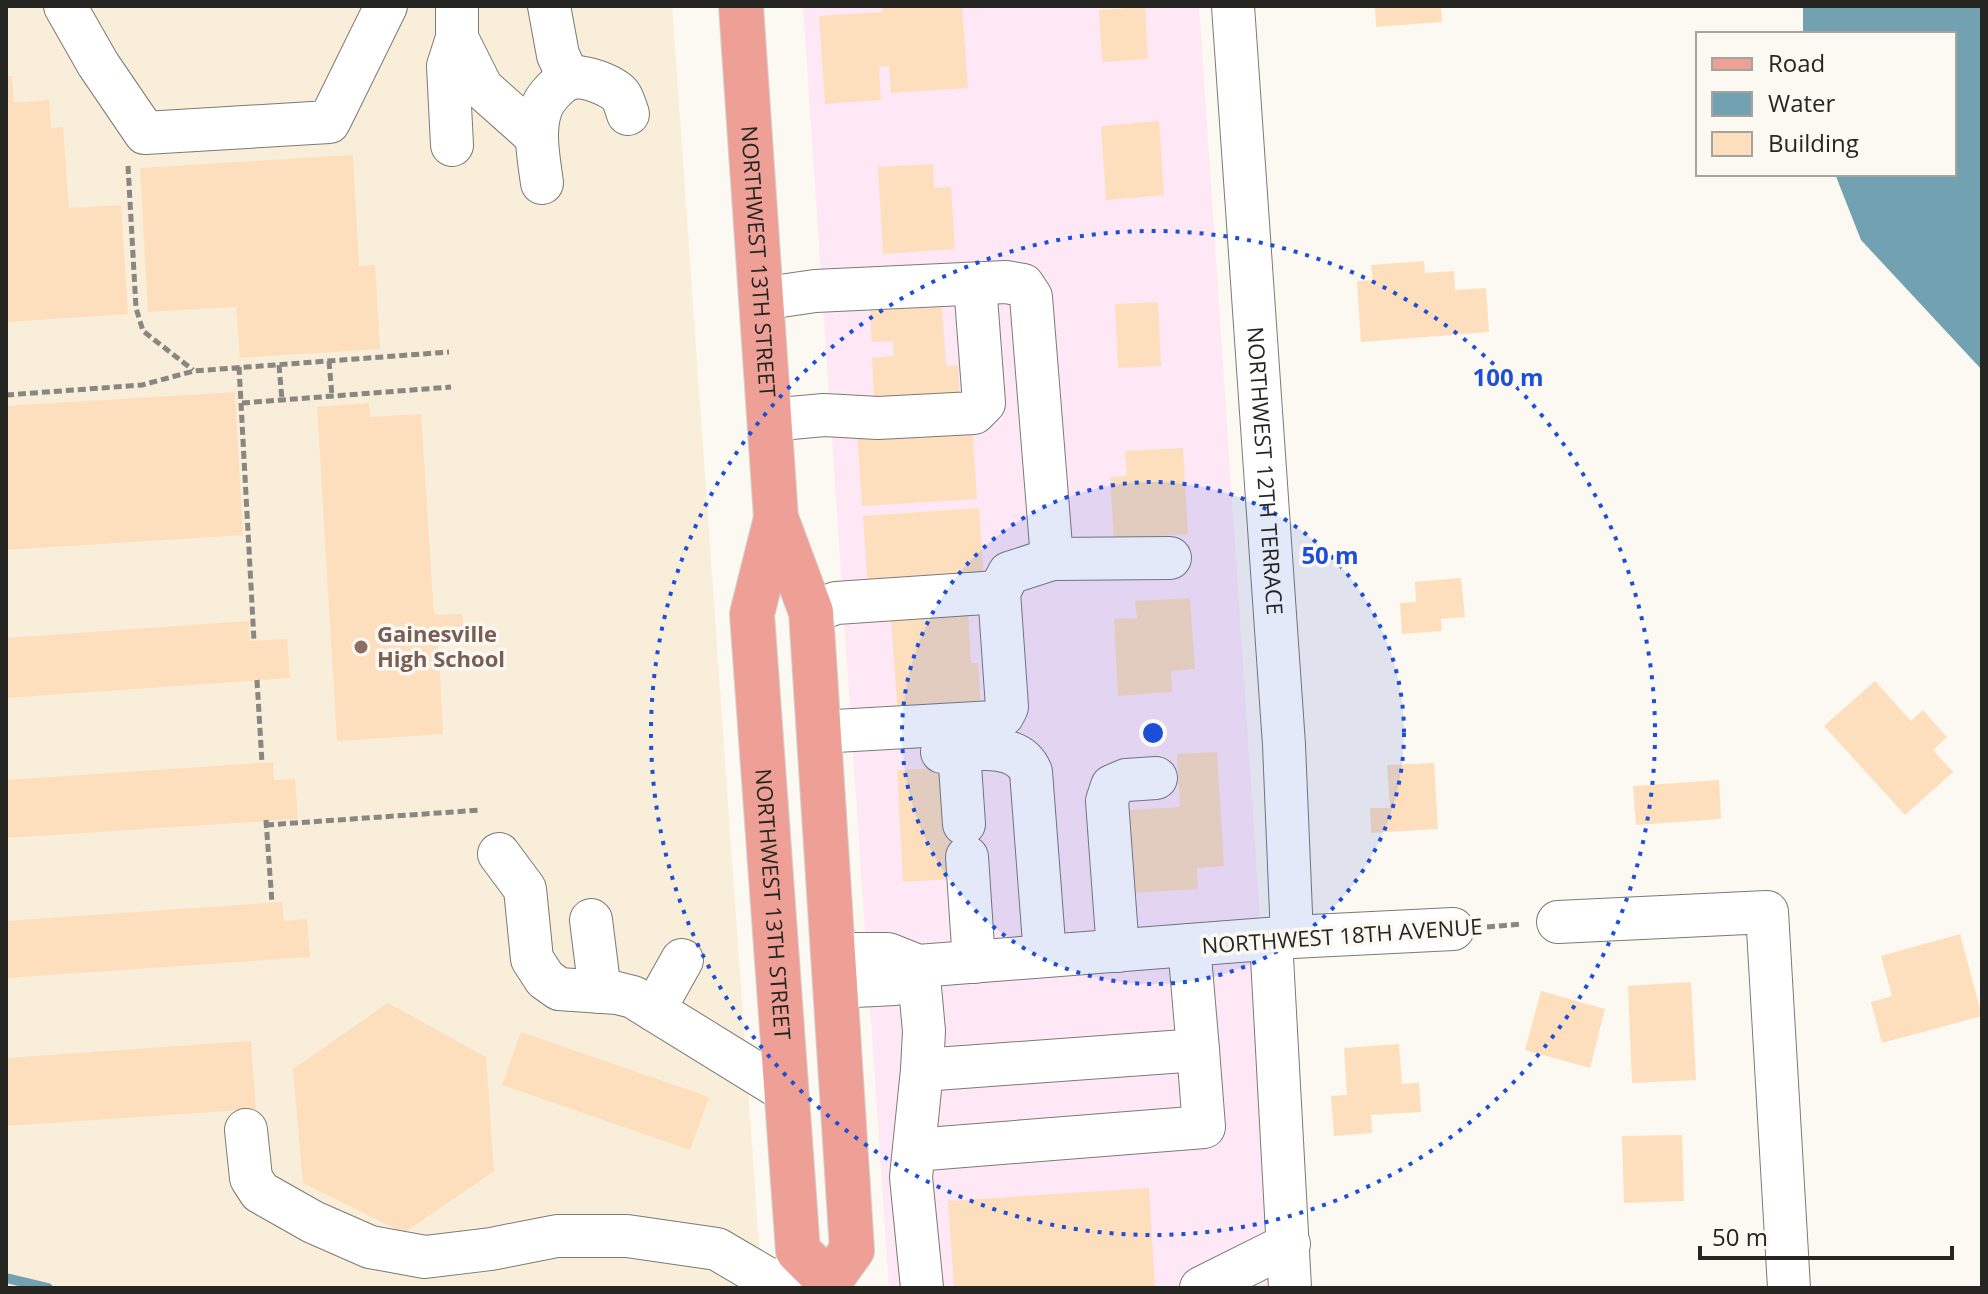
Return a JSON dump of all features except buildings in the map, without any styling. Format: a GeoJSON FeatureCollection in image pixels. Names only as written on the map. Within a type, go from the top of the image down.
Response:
{"type":"FeatureCollection","features":[{"type":"Feature","properties":{"kind":"main road","name":"NORTHWEST 13TH STREET"},"geometry":{"type":"LineString","coordinates":[[741,6],[776,518],[811,612],[852,1250],[829,1285],[798,1251],[752,614],[776,518]]}},
{"type":"Feature","properties":{"kind":"main road"},"geometry":{"type":"LineString","coordinates":[[752,614],[789,682],[810,953],[816,967],[834,971]]}},
{"type":"Feature","properties":{"kind":"street"},"geometry":{"type":"LineString","coordinates":[[65,6],[98,64],[145,133],[329,122],[386,6]]}},
{"type":"Feature","properties":{"kind":"street"},"geometry":{"type":"LineString","coordinates":[[549,6],[551,30],[569,79]]}},
{"type":"Feature","properties":{"kind":"street","name":"NORTHWEST 12TH TERRACE"},"geometry":{"type":"LineString","coordinates":[[1233,6],[1284,745],[1282,938],[1290,1288]]}},
{"type":"Feature","properties":{"kind":"street"},"geometry":{"type":"LineString","coordinates":[[457,22],[482,88],[537,137]]}},
{"type":"Feature","properties":{"kind":"street"},"geometry":{"type":"LineString","coordinates":[[452,145],[448,66],[457,22]]}},
{"type":"Feature","properties":{"kind":"street"},"geometry":{"type":"LineString","coordinates":[[542,183],[537,137],[541,109],[552,92],[569,79],[606,84],[620,95],[628,114]]}},
{"type":"Feature","properties":{"kind":"street"},"geometry":{"type":"LineString","coordinates":[[761,299],[815,291],[1006,282],[1023,285],[1031,297],[1052,559]]}},
{"type":"Feature","properties":{"kind":"street"},"geometry":{"type":"LineString","coordinates":[[769,420],[824,415],[878,418],[974,413],[984,403],[975,284]]}},
{"type":"Feature","properties":{"kind":"street"},"geometry":{"type":"LineString","coordinates":[[820,747],[994,722],[1003,715],[1007,707],[999,592],[1009,573],[1052,559],[1170,558]]}},
{"type":"Feature","properties":{"kind":"street"},"geometry":{"type":"LineString","coordinates":[[811,612],[836,603],[999,592]]}},
{"type":"Feature","properties":{"kind":"street"},"geometry":{"type":"LineString","coordinates":[[820,747],[999,750],[1015,754],[1027,762],[1031,772],[1045,956]]}},
{"type":"Feature","properties":{"kind":"street"},"geometry":{"type":"LineString","coordinates":[[959,751],[974,962]]}},
{"type":"Feature","properties":{"kind":"street"},"geometry":{"type":"LineString","coordinates":[[1118,951],[1107,801],[1112,786],[1126,780],[1156,778]]}},
{"type":"Feature","properties":{"kind":"street"},"geometry":{"type":"LineString","coordinates":[[499,854],[525,889],[532,959],[545,979],[559,989],[633,997],[787,1092]]}},
{"type":"Feature","properties":{"kind":"street"},"geometry":{"type":"LineString","coordinates":[[1558,922],[1767,912],[1789,1288]]}},
{"type":"Feature","properties":{"kind":"street"},"geometry":{"type":"LineString","coordinates":[[591,920],[600,992]]}},
{"type":"Feature","properties":{"kind":"street","name":"NORTHWEST 18TH AVENUE"},"geometry":{"type":"LineString","coordinates":[[834,971],[895,984],[918,966],[1282,938],[1453,929]]}},
{"type":"Feature","properties":{"kind":"street"},"geometry":{"type":"LineString","coordinates":[[912,1163],[1204,1127],[1189,945]]}},
{"type":"Feature","properties":{"kind":"street"},"geometry":{"type":"LineString","coordinates":[[654,1010],[682,960]]}},
{"type":"Feature","properties":{"kind":"street"},"geometry":{"type":"LineString","coordinates":[[918,966],[924,1031],[912,1163],[922,1288]]}},
{"type":"Feature","properties":{"kind":"street"},"geometry":{"type":"LineString","coordinates":[[922,1070],[1198,1050]]}},
{"type":"Feature","properties":{"kind":"street"},"geometry":{"type":"LineString","coordinates":[[246,1130],[251,1178],[260,1192],[313,1222],[370,1247],[425,1257],[491,1249],[557,1236],[627,1236],[717,1249],[768,1279],[829,1285]]}},
{"type":"Feature","properties":{"kind":"street"},"geometry":{"type":"LineString","coordinates":[[1201,1288],[1289,1244]]}},
{"type":"Feature","properties":{"kind":"path"},"geometry":{"type":"LineString","coordinates":[[128,164],[136,308],[143,331],[194,371]]}},
{"type":"Feature","properties":{"kind":"path"},"geometry":{"type":"LineString","coordinates":[[6,395],[142,385],[194,371],[449,352]]}},
{"type":"Feature","properties":{"kind":"path"},"geometry":{"type":"LineString","coordinates":[[329,361],[332,396]]}},
{"type":"Feature","properties":{"kind":"path"},"geometry":{"type":"LineString","coordinates":[[279,365],[282,400]]}},
{"type":"Feature","properties":{"kind":"path"},"geometry":{"type":"LineString","coordinates":[[239,367],[254,641]]}},
{"type":"Feature","properties":{"kind":"path"},"geometry":{"type":"LineString","coordinates":[[242,403],[451,387]]}},
{"type":"Feature","properties":{"kind":"path"},"geometry":{"type":"LineString","coordinates":[[257,680],[262,763]]}},
{"type":"Feature","properties":{"kind":"path"},"geometry":{"type":"LineString","coordinates":[[272,903],[266,823],[481,810]]}},
{"type":"Feature","properties":{"kind":"path","name":"NORTHWEST 18TH AVENUE"},"geometry":{"type":"LineString","coordinates":[[1453,929],[1558,922]]}},
{"type":"Feature","properties":{"kind":"shaded area","name":"Gainesville High School"},"geometry":{"type":"Polygon","coordinates":[[[6,6],[672,6],[762,1288],[6,1288],[6,6]]]}},
{"type":"Feature","properties":{"kind":"shaded area"},"geometry":{"type":"Polygon","coordinates":[[[803,6],[1199,6],[1260,919],[1308,1288],[889,1288],[803,6]]]}},
{"type":"Feature","properties":{"kind":"water"},"geometry":{"type":"Polygon","coordinates":[[[1803,6],[1982,6],[1982,370],[1861,240],[1836,176],[1956,176],[1956,32],[1803,32],[1803,6]]]}},
{"type":"Feature","properties":{"kind":"waterway"},"geometry":{"type":"LineString","coordinates":[[6,1278],[48,1288]]}},
{"type":"Feature","properties":{"kind":"place","name":"Gainesville High School"},"geometry":{"type":"Point","coordinates":[361,647]}}]}
